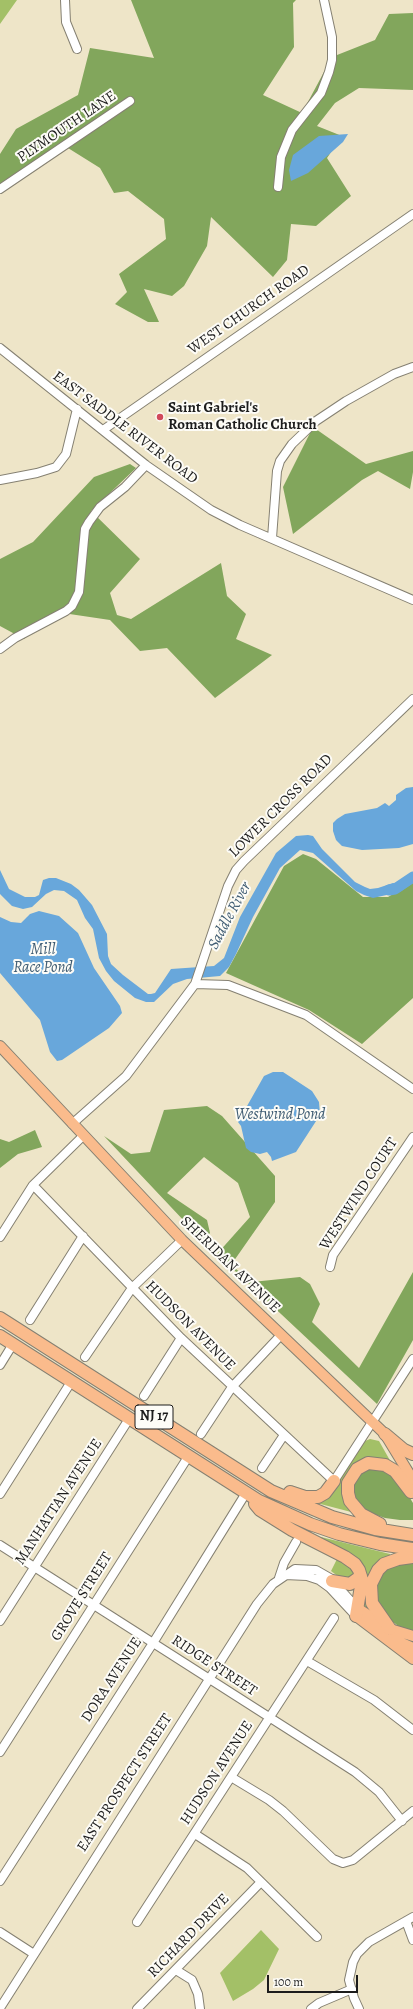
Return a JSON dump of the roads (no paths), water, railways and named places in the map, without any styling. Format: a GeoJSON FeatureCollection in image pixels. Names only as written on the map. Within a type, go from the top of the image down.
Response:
{"type":"FeatureCollection","features":[{"type":"Feature","properties":{"kind":"highway","name":"NJ 17"},"geometry":{"type":"LineString","coordinates":[[0,1318],[232,1468],[271,1491],[311,1509],[354,1523],[397,1533],[413,1535]]}},
{"type":"Feature","properties":{"kind":"highway","name":"NJ 17"},"geometry":{"type":"LineString","coordinates":[[0,1336],[246,1494],[283,1513],[324,1529],[368,1542],[413,1549]]}},
{"type":"Feature","properties":{"kind":"highway"},"geometry":{"type":"LineString","coordinates":[[385,1434],[404,1450],[413,1454]]}},
{"type":"Feature","properties":{"kind":"highway"},"geometry":{"type":"LineString","coordinates":[[397,1533],[364,1517],[354,1508],[348,1493],[350,1479],[357,1469],[364,1464],[381,1463],[395,1471],[412,1489]]}},
{"type":"Feature","properties":{"kind":"highway"},"geometry":{"type":"LineString","coordinates":[[232,1468],[305,1498],[315,1498],[322,1495],[334,1481]]}},
{"type":"Feature","properties":{"kind":"highway"},"geometry":{"type":"LineString","coordinates":[[246,1494],[260,1510],[283,1525],[348,1559],[357,1567],[361,1576],[356,1612]]}},
{"type":"Feature","properties":{"kind":"highway"},"geometry":{"type":"LineString","coordinates":[[390,1630],[372,1603],[371,1584],[378,1570],[384,1564],[398,1559],[413,1557]]}},
{"type":"Feature","properties":{"kind":"highway"},"geometry":{"type":"LineString","coordinates":[[332,1581],[350,1584],[361,1576]]}},
{"type":"Feature","properties":{"kind":"main road","name":"SHERIDAN AVENUE"},"geometry":{"type":"LineString","coordinates":[[0,1046],[182,1240],[385,1434],[412,1489]]}},
{"type":"Feature","properties":{"kind":"main road","name":"SHERIDAN AVENUE"},"geometry":{"type":"LineString","coordinates":[[373,1423],[412,1489]]}},
{"type":"Feature","properties":{"kind":"main road","name":"EAST PROSPECT STREET"},"geometry":{"type":"LineString","coordinates":[[356,1612],[390,1630],[413,1636]]}},
{"type":"Feature","properties":{"kind":"main road","name":"EAST PROSPECT STREET"},"geometry":{"type":"LineString","coordinates":[[356,1612],[375,1631]]}},
{"type":"Feature","properties":{"kind":"main road"},"geometry":{"type":"LineString","coordinates":[[375,1631],[413,1648]]}},
{"type":"Feature","properties":{"kind":"main road"},"geometry":{"type":"LineString","coordinates":[[375,1631],[413,1659]]}},
{"type":"Feature","properties":{"kind":"street"},"geometry":{"type":"LineString","coordinates":[[65,0],[66,22],[77,49]]}},
{"type":"Feature","properties":{"kind":"street"},"geometry":{"type":"LineString","coordinates":[[278,187],[281,157],[292,130],[321,93],[332,60],[332,37],[324,0]]}},
{"type":"Feature","properties":{"kind":"street","name":"PLYMOUTH LANE"},"geometry":{"type":"LineString","coordinates":[[0,189],[130,101]]}},
{"type":"Feature","properties":{"kind":"street","name":"WEST CHURCH ROAD"},"geometry":{"type":"LineString","coordinates":[[102,430],[413,214]]}},
{"type":"Feature","properties":{"kind":"street","name":"EAST SADDLE RIVER ROAD"},"geometry":{"type":"LineString","coordinates":[[0,348],[146,465],[221,516],[413,600]]}},
{"type":"Feature","properties":{"kind":"street"},"geometry":{"type":"LineString","coordinates":[[272,538],[277,471],[280,461],[292,444],[316,421],[346,401],[394,374],[413,366]]}},
{"type":"Feature","properties":{"kind":"street"},"geometry":{"type":"LineString","coordinates":[[0,480],[37,473],[56,467],[66,454],[76,409]]}},
{"type":"Feature","properties":{"kind":"street"},"geometry":{"type":"LineString","coordinates":[[0,649],[15,638],[66,611],[72,606],[79,592],[85,529],[100,507],[125,487],[146,465]]}},
{"type":"Feature","properties":{"kind":"street","name":"LOWER CROSS ROAD"},"geometry":{"type":"LineString","coordinates":[[72,1124],[126,1076],[195,982],[228,886],[236,870],[413,698]]}},
{"type":"Feature","properties":{"kind":"street"},"geometry":{"type":"LineString","coordinates":[[195,982],[228,985],[306,1015],[413,1089]]}},
{"type":"Feature","properties":{"kind":"street"},"geometry":{"type":"LineString","coordinates":[[0,1237],[33,1185],[83,1136]]}},
{"type":"Feature","properties":{"kind":"street","name":"WESTWIND COURT"},"geometry":{"type":"LineString","coordinates":[[330,1267],[333,1255],[413,1137]]}},
{"type":"Feature","properties":{"kind":"street","name":"HUDSON AVENUE"},"geometry":{"type":"LineString","coordinates":[[33,1185],[181,1338],[334,1481]]}},
{"type":"Feature","properties":{"kind":"street"},"geometry":{"type":"LineString","coordinates":[[30,1320],[82,1236]]}},
{"type":"Feature","properties":{"kind":"street"},"geometry":{"type":"LineString","coordinates":[[85,1357],[132,1288],[182,1240]]}},
{"type":"Feature","properties":{"kind":"street"},"geometry":{"type":"LineString","coordinates":[[202,1434],[232,1387],[281,1335]]}},
{"type":"Feature","properties":{"kind":"street"},"geometry":{"type":"LineString","coordinates":[[144,1396],[181,1338]]}},
{"type":"Feature","properties":{"kind":"street"},"geometry":{"type":"LineString","coordinates":[[0,1365],[13,1344]]}},
{"type":"Feature","properties":{"kind":"street"},"geometry":{"type":"LineString","coordinates":[[334,1481],[373,1423],[413,1359]]}},
{"type":"Feature","properties":{"kind":"street"},"geometry":{"type":"LineString","coordinates":[[0,1494],[71,1382]]}},
{"type":"Feature","properties":{"kind":"street","name":"MANHATTAN AVENUE"},"geometry":{"type":"LineString","coordinates":[[0,1621],[129,1419]]}},
{"type":"Feature","properties":{"kind":"street"},"geometry":{"type":"LineString","coordinates":[[262,1468],[284,1435]]}},
{"type":"Feature","properties":{"kind":"street","name":"GROVE STREET"},"geometry":{"type":"LineString","coordinates":[[0,1752],[188,1457]]}},
{"type":"Feature","properties":{"kind":"street","name":"DORA AVENUE"},"geometry":{"type":"LineString","coordinates":[[0,1881],[153,1643],[246,1494]]}},
{"type":"Feature","properties":{"kind":"street","name":"EAST PROSPECT STREET"},"geometry":{"type":"LineString","coordinates":[[282,1577],[284,1563],[296,1542]]}},
{"type":"Feature","properties":{"kind":"street","name":"RIDGE STREET"},"geometry":{"type":"LineString","coordinates":[[0,1545],[269,1718],[334,1758],[371,1784],[402,1821]]}},
{"type":"Feature","properties":{"kind":"street","name":"EAST PROSPECT STREET"},"geometry":{"type":"LineString","coordinates":[[0,2008],[257,1604],[282,1577],[295,1569],[307,1568],[320,1572],[332,1581],[356,1612]]}},
{"type":"Feature","properties":{"kind":"street","name":"EAST PROSPECT STREET"},"geometry":{"type":"LineString","coordinates":[[282,1577],[307,1576],[322,1581],[356,1612]]}},
{"type":"Feature","properties":{"kind":"street","name":"HUDSON AVENUE"},"geometry":{"type":"LineString","coordinates":[[137,1922],[232,1778],[334,1618]]}},
{"type":"Feature","properties":{"kind":"street"},"geometry":{"type":"LineString","coordinates":[[307,1661],[374,1700],[413,1730]]}},
{"type":"Feature","properties":{"kind":"street"},"geometry":{"type":"LineString","coordinates":[[232,1778],[269,1800],[338,1862],[343,1863],[353,1860],[413,1812]]}},
{"type":"Feature","properties":{"kind":"street"},"geometry":{"type":"LineString","coordinates":[[195,1834],[247,1868],[260,1883],[317,1937]]}},
{"type":"Feature","properties":{"kind":"street","name":"RICHARD DRIVE"},"geometry":{"type":"LineString","coordinates":[[137,2009],[260,1883]]}},
{"type":"Feature","properties":{"kind":"street"},"geometry":{"type":"LineString","coordinates":[[360,2009],[349,1980],[350,1971],[357,1954],[369,1942],[410,1919],[413,1940]]}},
{"type":"Feature","properties":{"kind":"street"},"geometry":{"type":"LineString","coordinates":[[0,1932],[34,1954]]}},
{"type":"Feature","properties":{"kind":"street"},"geometry":{"type":"LineString","coordinates":[[176,1970],[192,1980],[198,1994],[200,2009]]}},
{"type":"Feature","properties":{"kind":"street"},"geometry":{"type":"LineString","coordinates":[[311,2009],[320,2003],[352,1989]]}},
{"type":"Feature","properties":{"kind":"water"},"geometry":{"type":"Polygon","coordinates":[[[348,134],[343,142],[308,173],[291,181],[289,170],[293,155],[319,136],[348,134]]]}},
{"type":"Feature","properties":{"kind":"water"},"geometry":{"type":"Polygon","coordinates":[[[413,787],[413,844],[399,848],[362,850],[342,846],[336,840],[333,831],[333,823],[337,819],[345,814],[377,808],[385,803],[389,806],[396,800],[396,795],[406,788],[413,787]]]}},
{"type":"Feature","properties":{"kind":"water"},"geometry":{"type":"Polygon","coordinates":[[[296,836],[313,836],[322,849],[355,882],[365,887],[370,889],[378,888],[393,883],[404,885],[409,882],[413,874],[413,883],[400,892],[373,898],[356,891],[313,853],[300,850],[280,868],[253,917],[229,967],[220,976],[187,979],[173,984],[154,1002],[146,1002],[135,998],[114,981],[106,971],[99,958],[93,929],[85,918],[77,900],[64,891],[54,890],[46,894],[32,907],[23,909],[12,906],[0,894],[0,870],[9,889],[25,897],[35,897],[39,895],[43,880],[49,878],[56,878],[71,884],[79,890],[92,905],[107,934],[108,956],[111,964],[148,994],[151,994],[155,993],[171,969],[214,966],[224,958],[240,917],[276,853],[296,836]]]}},
{"type":"Feature","properties":{"kind":"water","name":"Mill Race Pond"},"geometry":{"type":"Polygon","coordinates":[[[39,911],[59,916],[78,933],[94,968],[120,1006],[122,1013],[109,1028],[62,1060],[57,1061],[50,1052],[40,1020],[0,973],[0,917],[11,922],[21,923],[30,914],[39,911]]]}},
{"type":"Feature","properties":{"kind":"water","name":"Westwind Pond"},"geometry":{"type":"Polygon","coordinates":[[[273,1072],[283,1072],[312,1091],[319,1102],[320,1115],[296,1152],[272,1161],[267,1152],[260,1154],[251,1152],[246,1148],[241,1126],[238,1122],[264,1076],[273,1072]]]}},
{"type":"Feature","properties":{"kind":"waterway","name":"Saddle River"},"geometry":{"type":"LineString","coordinates":[[389,890],[395,889],[413,877]]}},
{"type":"Feature","properties":{"kind":"place","name":"Saint Gabriel's Roman Catholic Church"},"geometry":{"type":"Point","coordinates":[160,417]}}]}
